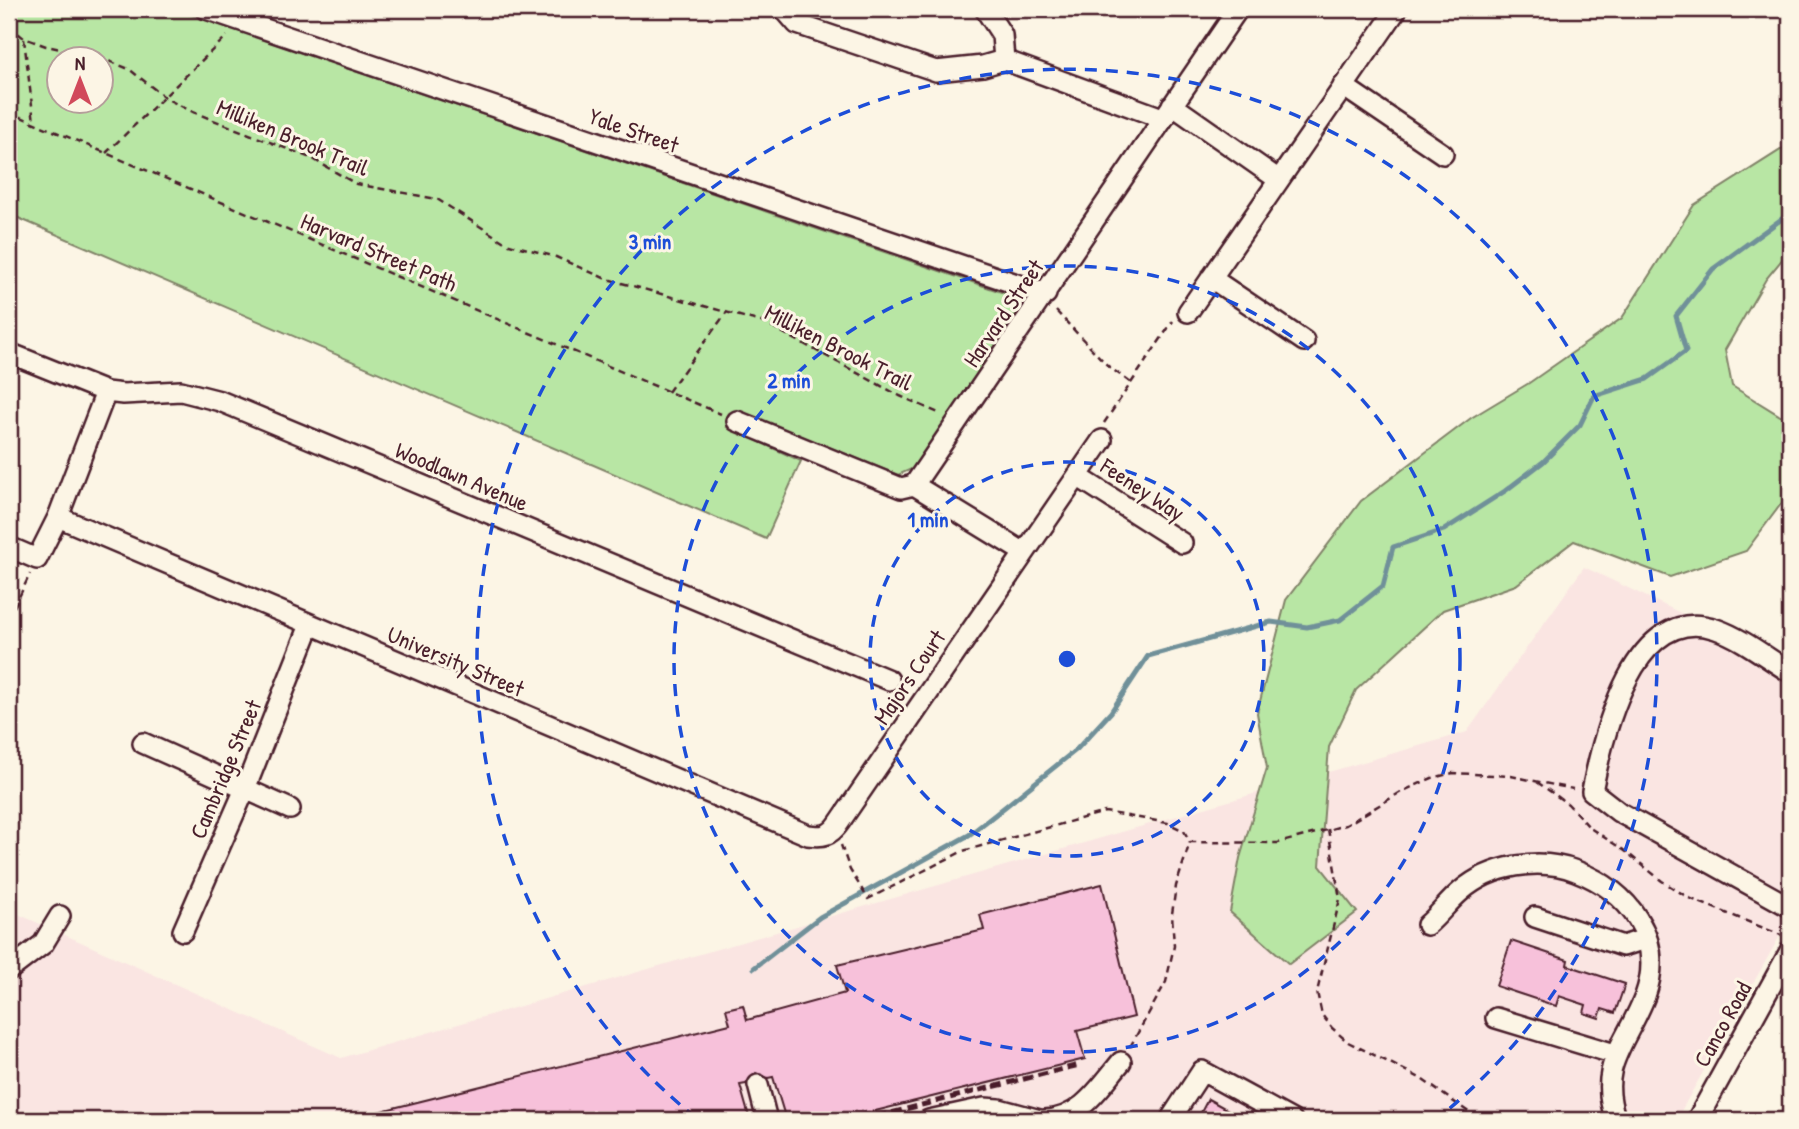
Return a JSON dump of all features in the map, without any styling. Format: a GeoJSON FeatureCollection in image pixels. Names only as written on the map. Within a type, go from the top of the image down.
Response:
{"type":"FeatureCollection","features":[{"type":"Feature","properties":{"kind":"street","name":"Yale Street"},"geometry":{"type":"LineString","coordinates":[[206,9],[244,15],[1044,297]]}},
{"type":"Feature","properties":{"kind":"street"},"geometry":{"type":"LineString","coordinates":[[784,9],[797,24],[936,71],[983,66],[1004,60],[1167,111],[1279,180]]}},
{"type":"Feature","properties":{"kind":"street"},"geometry":{"type":"LineString","coordinates":[[985,9],[1002,35],[1004,60]]}},
{"type":"Feature","properties":{"kind":"street","name":"Harvard Street"},"geometry":{"type":"LineString","coordinates":[[914,485],[1238,9]]}},
{"type":"Feature","properties":{"kind":"street"},"geometry":{"type":"LineString","coordinates":[[1188,312],[1397,9]]}},
{"type":"Feature","properties":{"kind":"street"},"geometry":{"type":"LineString","coordinates":[[1343,86],[1443,154]]}},
{"type":"Feature","properties":{"kind":"street"},"geometry":{"type":"LineString","coordinates":[[1211,278],[1304,341]]}},
{"type":"Feature","properties":{"kind":"street","name":"Woodlawn Avenue"},"geometry":{"type":"LineString","coordinates":[[9,353],[106,392],[123,394],[181,391],[220,401],[889,680]]}},
{"type":"Feature","properties":{"kind":"street"},"geometry":{"type":"LineString","coordinates":[[9,547],[37,559],[58,517],[106,392]]}},
{"type":"Feature","properties":{"kind":"street"},"geometry":{"type":"LineString","coordinates":[[737,421],[901,488],[914,485],[1023,552]]}},
{"type":"Feature","properties":{"kind":"street","name":"Feeney Way"},"geometry":{"type":"LineString","coordinates":[[1023,552],[1102,440]]}},
{"type":"Feature","properties":{"kind":"street","name":"Feeney Way"},"geometry":{"type":"LineString","coordinates":[[1077,475],[1182,543]]}},
{"type":"Feature","properties":{"kind":"street","name":"University Street"},"geometry":{"type":"LineString","coordinates":[[58,517],[808,835],[820,837],[835,829]]}},
{"type":"Feature","properties":{"kind":"street","name":"Majors Court"},"geometry":{"type":"LineString","coordinates":[[835,829],[1023,552]]}},
{"type":"Feature","properties":{"kind":"street","name":"Cambridge Street"},"geometry":{"type":"LineString","coordinates":[[183,931],[245,789],[310,625]]}},
{"type":"Feature","properties":{"kind":"street"},"geometry":{"type":"LineString","coordinates":[[1790,672],[1716,629],[1689,625],[1662,635],[1640,659],[1621,689],[1598,760],[1592,791],[1619,812],[1790,907]]}},
{"type":"Feature","properties":{"kind":"street"},"geometry":{"type":"LineString","coordinates":[[143,743],[290,809]]}},
{"type":"Feature","properties":{"kind":"street"},"geometry":{"type":"LineString","coordinates":[[1427,925],[1461,891],[1487,874],[1514,866],[1542,864],[1570,869],[1597,879],[1622,896],[1642,923],[1651,960],[1645,997],[1615,1054],[1609,1086],[1616,1120]]}},
{"type":"Feature","properties":{"kind":"street"},"geometry":{"type":"LineString","coordinates":[[9,970],[43,944],[60,916]]}},
{"type":"Feature","properties":{"kind":"street"},"geometry":{"type":"LineString","coordinates":[[1535,917],[1623,946],[1645,939]]}},
{"type":"Feature","properties":{"kind":"street","name":"Canco Road"},"geometry":{"type":"LineString","coordinates":[[1697,1120],[1790,951]]}},
{"type":"Feature","properties":{"kind":"street"},"geometry":{"type":"LineString","coordinates":[[1496,1018],[1615,1054]]}},
{"type":"Feature","properties":{"kind":"street"},"geometry":{"type":"LineString","coordinates":[[929,1120],[984,1108],[1042,1120],[1067,1116],[1079,1109],[1121,1062]]}},
{"type":"Feature","properties":{"kind":"street"},"geometry":{"type":"LineString","coordinates":[[1170,1120],[1202,1071],[1292,1120]]}},
{"type":"Feature","properties":{"kind":"street"},"geometry":{"type":"LineString","coordinates":[[758,1084],[767,1120]]}},
{"type":"Feature","properties":{"kind":"path"},"geometry":{"type":"LineString","coordinates":[[106,153],[165,97],[244,15]]}},
{"type":"Feature","properties":{"kind":"path","name":"Milliken Brook Trail"},"geometry":{"type":"LineString","coordinates":[[9,26],[24,38],[46,46],[96,56],[129,69],[165,97],[193,112],[313,159],[356,184],[437,200],[506,243],[556,257],[604,278],[765,323],[900,396],[958,421]]}},
{"type":"Feature","properties":{"kind":"path"},"geometry":{"type":"LineString","coordinates":[[24,38],[34,122]]}},
{"type":"Feature","properties":{"kind":"path","name":"Harvard Street Path"},"geometry":{"type":"LineString","coordinates":[[9,112],[737,421]]}},
{"type":"Feature","properties":{"kind":"path"},"geometry":{"type":"LineString","coordinates":[[1044,297],[1108,366],[1131,383]]}},
{"type":"Feature","properties":{"kind":"path"},"geometry":{"type":"LineString","coordinates":[[1102,440],[1103,425],[1131,383],[1178,314],[1188,312]]}},
{"type":"Feature","properties":{"kind":"path"},"geometry":{"type":"LineString","coordinates":[[668,392],[726,313]]}},
{"type":"Feature","properties":{"kind":"path"},"geometry":{"type":"LineString","coordinates":[[9,618],[37,559]]}},
{"type":"Feature","properties":{"kind":"path"},"geometry":{"type":"LineString","coordinates":[[1190,842],[1278,843],[1346,825],[1401,792],[1432,778],[1464,774],[1511,776],[1597,794]]}},
{"type":"Feature","properties":{"kind":"path"},"geometry":{"type":"LineString","coordinates":[[1534,781],[1567,804],[1590,828],[1689,898],[1741,916],[1790,940]]}},
{"type":"Feature","properties":{"kind":"path"},"geometry":{"type":"LineString","coordinates":[[835,829],[850,870],[862,885],[868,899],[962,851],[970,851],[1105,812],[1168,823],[1184,831],[1190,842],[1176,886],[1172,914],[1174,946],[1166,982],[1121,1062]]}},
{"type":"Feature","properties":{"kind":"path"},"geometry":{"type":"LineString","coordinates":[[1328,829],[1340,899],[1317,992],[1322,1015],[1348,1042],[1420,1078],[1480,1120]]}},
{"type":"Feature","properties":{"kind":"shaded area"},"geometry":{"type":"Polygon","coordinates":[[[1584,567],[1790,665],[1790,918],[1676,1120],[9,1120],[9,910],[341,1058],[1467,732],[1584,567]]]}},
{"type":"Feature","properties":{"kind":"green space"},"geometry":{"type":"Polygon","coordinates":[[[9,9],[174,9],[1020,299],[1020,308],[914,468],[898,475],[737,410],[727,427],[801,461],[766,539],[9,214],[9,9]]]}},
{"type":"Feature","properties":{"kind":"green space"},"geometry":{"type":"Polygon","coordinates":[[[1790,144],[1790,250],[1766,279],[1725,350],[1732,386],[1790,422],[1790,492],[1746,551],[1670,577],[1574,541],[1516,585],[1443,610],[1356,690],[1329,747],[1320,866],[1357,912],[1289,964],[1230,912],[1240,858],[1267,768],[1257,713],[1286,600],[1361,501],[1471,418],[1529,383],[1622,318],[1694,205],[1790,144]]]}},
{"type":"Feature","properties":{"kind":"building"},"geometry":{"type":"Polygon","coordinates":[[[1102,884],[1134,1017],[1077,1031],[1085,1059],[839,1120],[786,1120],[773,1077],[768,1078],[756,1073],[746,1084],[740,1085],[750,1120],[366,1120],[365,1115],[730,1024],[726,1009],[743,1005],[747,1020],[845,993],[837,965],[984,930],[980,915],[1102,884]]]}},
{"type":"Feature","properties":{"kind":"building"},"geometry":{"type":"Polygon","coordinates":[[[1511,941],[1568,960],[1567,965],[1625,984],[1615,1013],[1602,1009],[1599,1018],[1584,1013],[1586,1005],[1559,996],[1556,1006],[1496,986],[1511,941]]]}},
{"type":"Feature","properties":{"kind":"building"},"geometry":{"type":"Polygon","coordinates":[[[1208,1099],[1246,1120],[1197,1120],[1208,1099]]]}},
{"type":"Feature","properties":{"kind":"waterway"},"geometry":{"type":"LineString","coordinates":[[754,968],[820,917],[969,835],[996,814],[1077,749],[1111,712],[1148,656],[1271,622],[1307,627],[1340,620],[1383,586],[1393,547],[1444,530],[1505,491],[1543,462],[1580,425],[1594,396],[1647,379],[1686,351],[1676,316],[1713,269],[1790,213]]}},
{"type":"Feature","properties":{"kind":"railway"},"geometry":{"type":"LineString","coordinates":[[863,1120],[1079,1065]]}}]}
